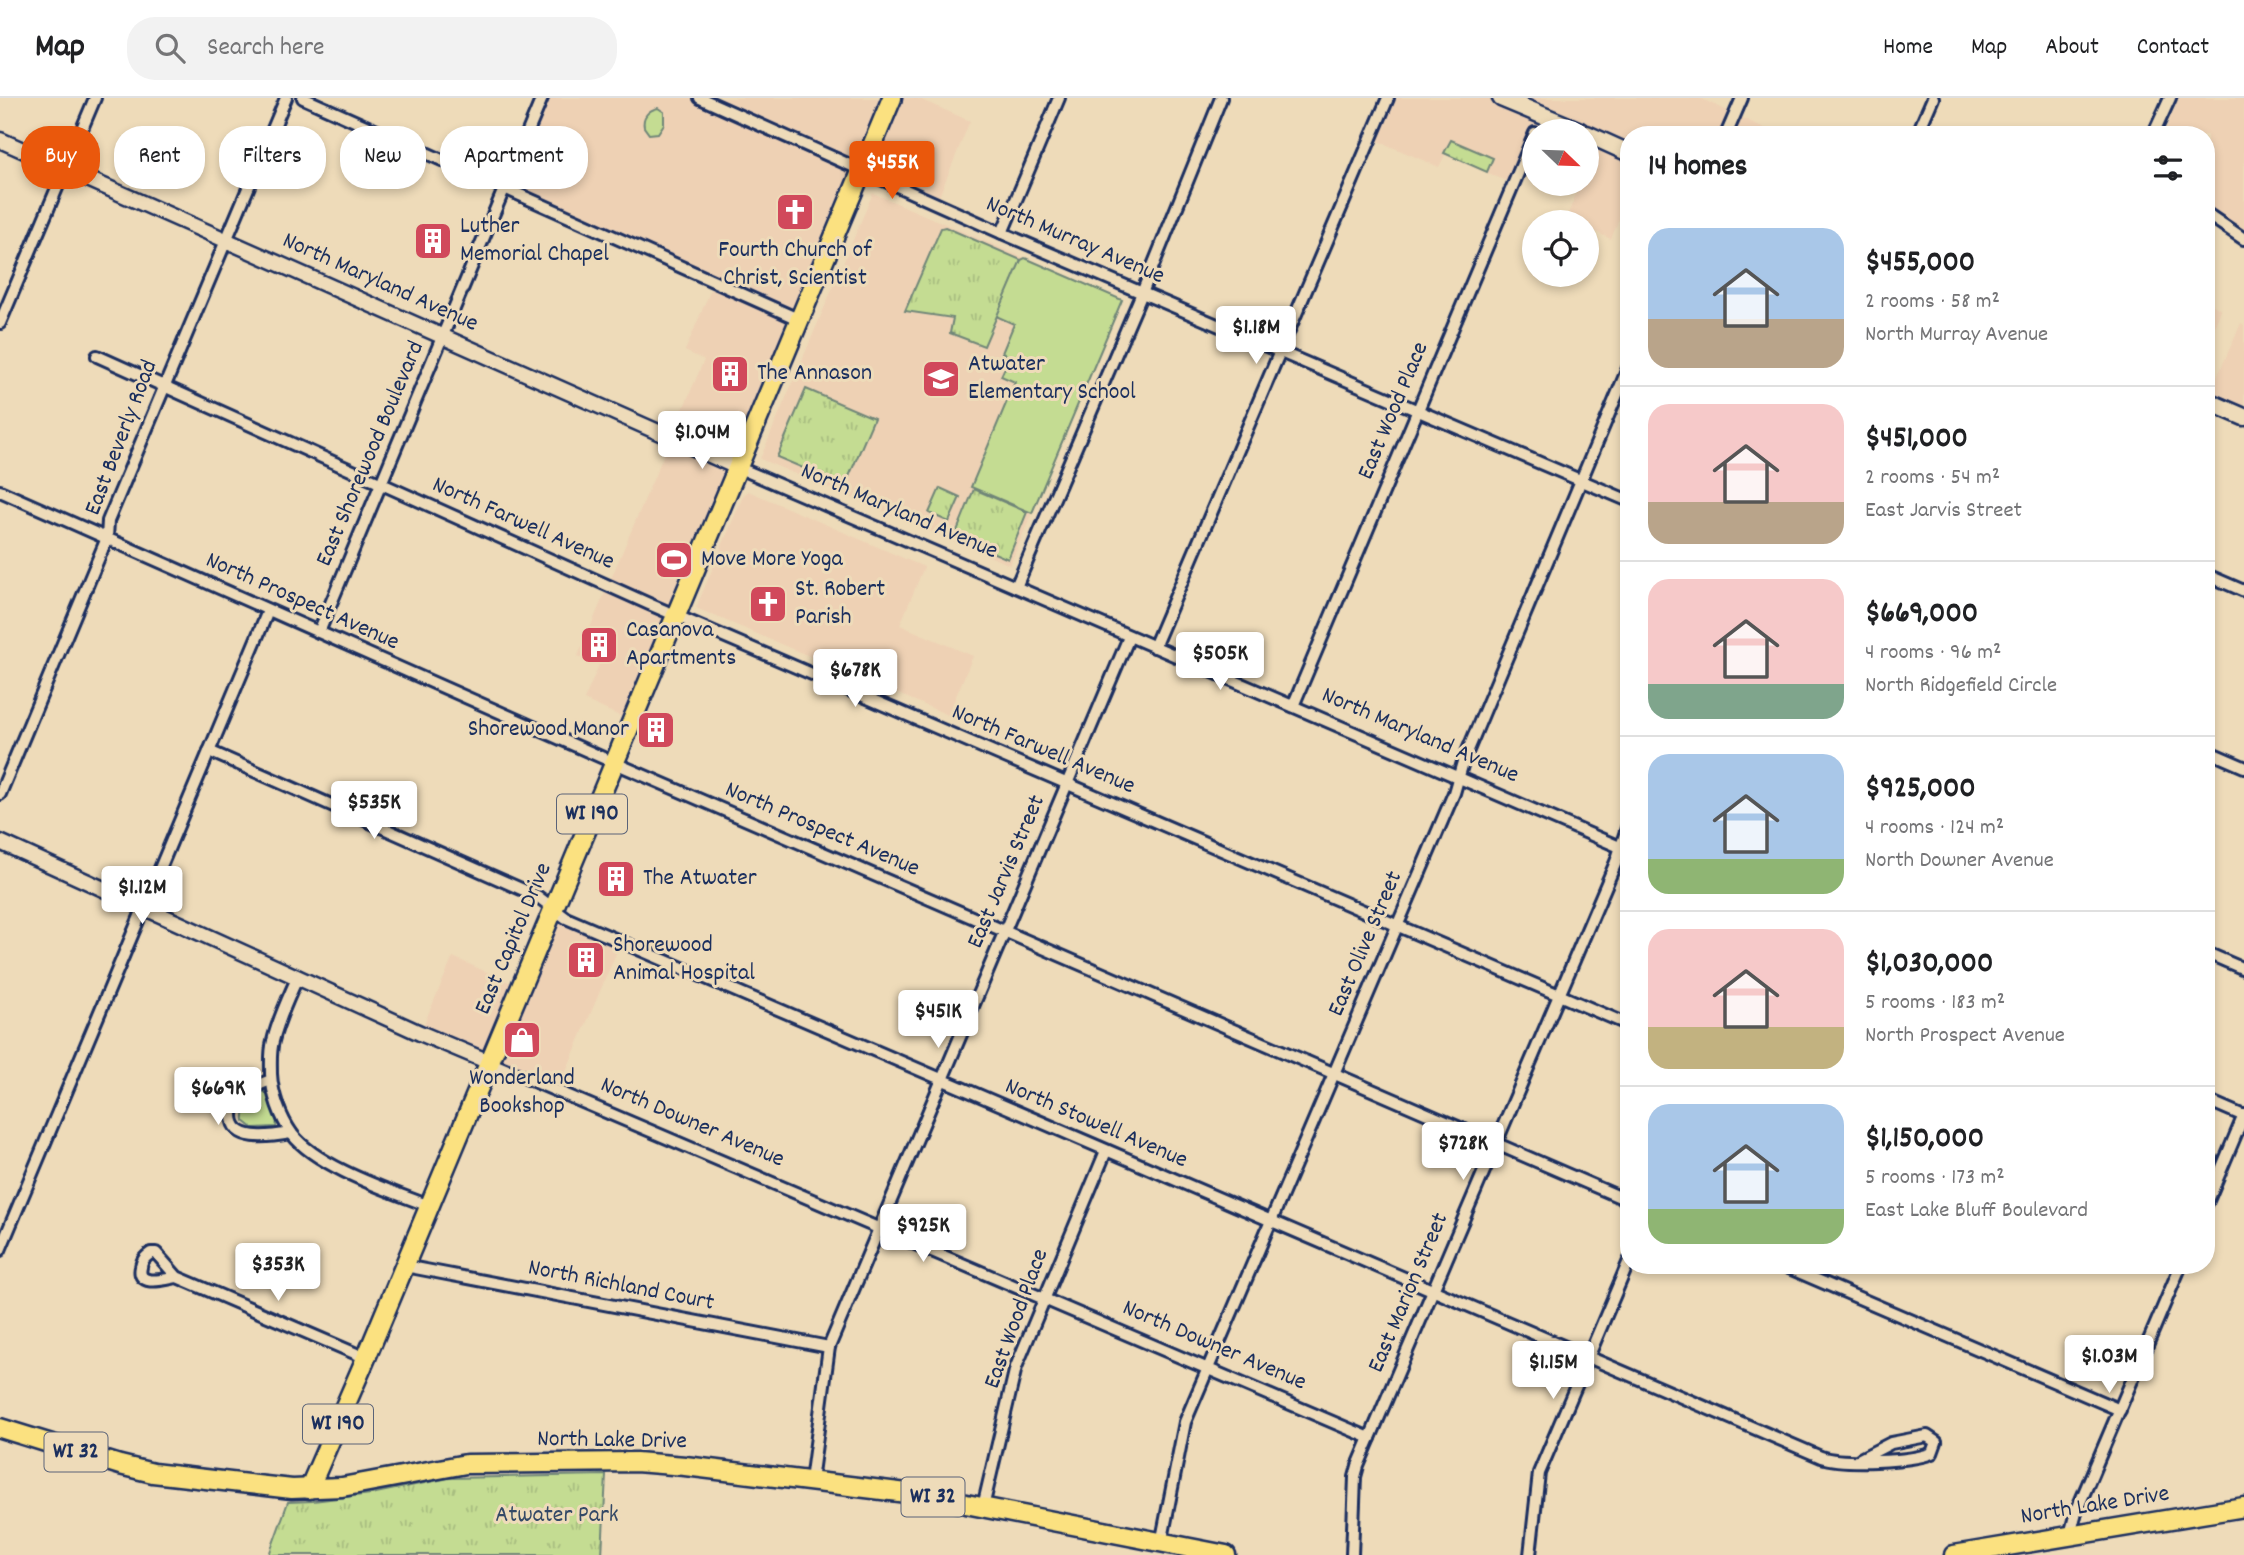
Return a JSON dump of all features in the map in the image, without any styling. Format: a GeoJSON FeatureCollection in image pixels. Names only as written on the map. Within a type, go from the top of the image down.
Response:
{"type":"FeatureCollection","features":[{"type":"Feature","properties":{"kind":"main road","name":"East Capitol Drive"},"geometry":{"type":"LineString","coordinates":[[309,1489],[405,1266],[892,98]]}},
{"type":"Feature","properties":{"kind":"main road"},"geometry":{"type":"LineString","coordinates":[[1501,98],[1550,119]]}},
{"type":"Feature","properties":{"kind":"main road"},"geometry":{"type":"LineString","coordinates":[[1600,140],[1620,149]]}},
{"type":"Feature","properties":{"kind":"main road"},"geometry":{"type":"LineString","coordinates":[[2215,404],[2244,417]]}},
{"type":"Feature","properties":{"kind":"main road","name":"North Lake Drive"},"geometry":{"type":"LineString","coordinates":[[0,1428],[153,1473],[292,1489],[342,1487],[453,1465],[660,1463],[915,1494],[1226,1555]]}},
{"type":"Feature","properties":{"kind":"main road","name":"North Lake Drive"},"geometry":{"type":"LineString","coordinates":[[1954,1555],[2244,1507]]}},
{"type":"Feature","properties":{"kind":"street"},"geometry":{"type":"LineString","coordinates":[[83,126],[95,98]]}},
{"type":"Feature","properties":{"kind":"street","name":"East Beverly Road"},"geometry":{"type":"LineString","coordinates":[[0,794],[107,538],[108,521],[286,98]]}},
{"type":"Feature","properties":{"kind":"street"},"geometry":{"type":"LineString","coordinates":[[303,98],[440,160]]}},
{"type":"Feature","properties":{"kind":"street","name":"East Shorewood Boulevard"},"geometry":{"type":"LineString","coordinates":[[530,126],[542,98]]}},
{"type":"Feature","properties":{"kind":"street","name":"North Murray Avenue"},"geometry":{"type":"LineString","coordinates":[[700,98],[1002,233],[1620,497]]}},
{"type":"Feature","properties":{"kind":"street"},"geometry":{"type":"LineString","coordinates":[[1002,233],[1059,98]]}},
{"type":"Feature","properties":{"kind":"street"},"geometry":{"type":"LineString","coordinates":[[1016,587],[1142,293],[1221,98]]}},
{"type":"Feature","properties":{"kind":"street"},"geometry":{"type":"LineString","coordinates":[[1154,647],[1388,98]]}},
{"type":"Feature","properties":{"kind":"street"},"geometry":{"type":"LineString","coordinates":[[1730,126],[1742,98]]}},
{"type":"Feature","properties":{"kind":"street"},"geometry":{"type":"LineString","coordinates":[[1921,126],[1933,98]]}},
{"type":"Feature","properties":{"kind":"street"},"geometry":{"type":"LineString","coordinates":[[2157,126],[2170,98]]}},
{"type":"Feature","properties":{"kind":"street","name":"East Wood Place"},"geometry":{"type":"LineString","coordinates":[[1539,119],[1540,115]]}},
{"type":"Feature","properties":{"kind":"street","name":"North Maryland Avenue"},"geometry":{"type":"LineString","coordinates":[[0,140],[21,149]]}},
{"type":"Feature","properties":{"kind":"street","name":"East Wood Place"},"geometry":{"type":"LineString","coordinates":[[1293,706],[1522,163]]}},
{"type":"Feature","properties":{"kind":"street","name":"North Maryland Avenue"},"geometry":{"type":"LineString","coordinates":[[100,184],[737,467],[1620,847]]}},
{"type":"Feature","properties":{"kind":"street"},"geometry":{"type":"LineString","coordinates":[[0,323],[57,189]]}},
{"type":"Feature","properties":{"kind":"street","name":"East Shorewood Boulevard"},"geometry":{"type":"LineString","coordinates":[[319,632],[503,189]]}},
{"type":"Feature","properties":{"kind":"street"},"geometry":{"type":"LineString","coordinates":[[505,189],[798,319]]}},
{"type":"Feature","properties":{"kind":"street"},"geometry":{"type":"LineString","coordinates":[[2215,219],[2244,239]]}},
{"type":"Feature","properties":{"kind":"street","name":"North Farwell Avenue"},"geometry":{"type":"LineString","coordinates":[[97,356],[675,615],[1620,1021]]}},
{"type":"Feature","properties":{"kind":"street","name":"East Olive Street"},"geometry":{"type":"LineString","coordinates":[[1161,1544],[1185,1422],[1397,924],[1620,388]]}},
{"type":"Feature","properties":{"kind":"street","name":"North Prospect Avenue"},"geometry":{"type":"LineString","coordinates":[[0,491],[614,763],[1620,1197]]}},
{"type":"Feature","properties":{"kind":"street"},"geometry":{"type":"LineString","coordinates":[[2215,578],[2244,591]]}},
{"type":"Feature","properties":{"kind":"street"},"geometry":{"type":"LineString","coordinates":[[0,1250],[268,611]]}},
{"type":"Feature","properties":{"kind":"street","name":"East Jarvis Street"},"geometry":{"type":"LineString","coordinates":[[811,1481],[829,1347],[1129,637]]}},
{"type":"Feature","properties":{"kind":"street","name":"North Stowell Avenue"},"geometry":{"type":"LineString","coordinates":[[209,751],[525,891],[554,907],[566,918],[1821,1457],[1837,1461],[1894,1460],[1925,1456],[1932,1453],[1936,1442],[1927,1436],[1903,1439],[1860,1459]]}},
{"type":"Feature","properties":{"kind":"street"},"geometry":{"type":"LineString","coordinates":[[2215,754],[2244,767]]}},
{"type":"Feature","properties":{"kind":"street","name":"North Downer Avenue"},"geometry":{"type":"LineString","coordinates":[[0,842],[420,1033],[1370,1438]]}},
{"type":"Feature","properties":{"kind":"street","name":"East Marion Street"},"geometry":{"type":"LineString","coordinates":[[1352,1555],[1355,1478],[1370,1438],[1620,856]]}},
{"type":"Feature","properties":{"kind":"street"},"geometry":{"type":"LineString","coordinates":[[2215,956],[2244,969]]}},
{"type":"Feature","properties":{"kind":"street"},"geometry":{"type":"LineString","coordinates":[[298,976],[277,1025],[272,1044],[271,1080],[275,1099],[291,1133],[306,1147],[339,1169],[429,1206]]}},
{"type":"Feature","properties":{"kind":"street"},"geometry":{"type":"LineString","coordinates":[[271,1080],[248,1090],[238,1099],[234,1105],[232,1119],[236,1127],[245,1134],[274,1136],[291,1133]]}},
{"type":"Feature","properties":{"kind":"street"},"geometry":{"type":"LineString","coordinates":[[2215,1103],[2244,1115],[2215,1184]]}},
{"type":"Feature","properties":{"kind":"street","name":"East Wood Place"},"geometry":{"type":"LineString","coordinates":[[984,1507],[1016,1367],[1106,1151]]}},
{"type":"Feature","properties":{"kind":"street","name":"North Richland Court"},"geometry":{"type":"LineString","coordinates":[[405,1266],[829,1347]]}},
{"type":"Feature","properties":{"kind":"street"},"geometry":{"type":"LineString","coordinates":[[1530,1555],[1539,1474],[1623,1274]]}},
{"type":"Feature","properties":{"kind":"street"},"geometry":{"type":"LineString","coordinates":[[1803,1274],[2120,1410]]}},
{"type":"Feature","properties":{"kind":"street"},"geometry":{"type":"LineString","coordinates":[[2070,1535],[2076,1512],[2176,1274]]}},
{"type":"Feature","properties":{"kind":"street"},"geometry":{"type":"LineString","coordinates":[[177,1277],[366,1358]]}},
{"type":"Feature","properties":{"kind":"shaded area"},"geometry":{"type":"Polygon","coordinates":[[[542,98],[917,98],[970,121],[936,204],[861,170],[631,721],[584,700],[599,665],[578,656],[704,360],[685,351],[714,282],[505,189],[588,189],[588,126],[530,126],[542,98]]]}},
{"type":"Feature","properties":{"kind":"shaded area"},"geometry":{"type":"Polygon","coordinates":[[[1388,98],[1700,98],[1760,126],[1620,126],[1620,217],[1611,239],[1599,234],[1599,210],[1570,210],[1575,196],[1600,196],[1600,119],[1522,119],[1522,164],[1513,184],[1445,155],[1439,167],[1371,138],[1388,98]]]}},
{"type":"Feature","properties":{"kind":"shaded area"},"geometry":{"type":"Polygon","coordinates":[[[2179,98],[2244,98],[2244,232],[2215,212],[2215,126],[2167,126],[2179,98]]]}},
{"type":"Feature","properties":{"kind":"shaded area","name":"Atwater Elementary School"},"geometry":{"type":"Polygon","coordinates":[[[873,193],[1122,300],[1010,565],[760,459],[873,193]]]}},
{"type":"Feature","properties":{"kind":"shaded area"},"geometry":{"type":"Polygon","coordinates":[[[2215,306],[2221,310],[2215,325],[2215,306]]]}},
{"type":"Feature","properties":{"kind":"shaded area"},"geometry":{"type":"Polygon","coordinates":[[[2241,323],[2244,325],[2244,417],[2215,404],[2215,382],[2241,323]]]}},
{"type":"Feature","properties":{"kind":"shaded area"},"geometry":{"type":"Polygon","coordinates":[[[748,491],[924,567],[900,625],[973,656],[948,715],[696,608],[743,496],[748,491]]]}},
{"type":"Feature","properties":{"kind":"shaded area"},"geometry":{"type":"Polygon","coordinates":[[[554,907],[621,942],[558,1090],[420,1033],[453,957],[520,987],[554,907]]]}},
{"type":"Feature","properties":{"kind":"green space"},"geometry":{"type":"Polygon","coordinates":[[[658,108],[664,112],[664,124],[658,133],[649,134],[644,127],[645,117],[658,108]]]}},
{"type":"Feature","properties":{"kind":"green space"},"geometry":{"type":"Polygon","coordinates":[[[1451,140],[1493,158],[1487,172],[1444,153],[1451,140]]]}},
{"type":"Feature","properties":{"kind":"green space"},"geometry":{"type":"Polygon","coordinates":[[[945,227],[1021,260],[984,346],[950,333],[953,318],[905,311],[941,228],[945,227]]]}},
{"type":"Feature","properties":{"kind":"green space"},"geometry":{"type":"Polygon","coordinates":[[[1025,258],[1122,300],[1032,513],[971,487],[1015,382],[1001,376],[1010,357],[1002,353],[1014,324],[996,316],[1017,267],[1025,258]]]}},
{"type":"Feature","properties":{"kind":"green space"},"geometry":{"type":"Polygon","coordinates":[[[806,389],[874,418],[848,479],[836,482],[777,457],[806,389]]]}},
{"type":"Feature","properties":{"kind":"green space"},"geometry":{"type":"Polygon","coordinates":[[[940,488],[960,497],[949,522],[929,513],[940,488]]]}},
{"type":"Feature","properties":{"kind":"green space"},"geometry":{"type":"Polygon","coordinates":[[[974,489],[1027,512],[1008,559],[955,536],[974,489]]]}},
{"type":"Feature","properties":{"kind":"green space"},"geometry":{"type":"Polygon","coordinates":[[[261,1092],[265,1092],[272,1104],[276,1127],[253,1128],[244,1121],[246,1108],[261,1092]]]}},
{"type":"Feature","properties":{"kind":"green space","name":"Atwater Park"},"geometry":{"type":"Polygon","coordinates":[[[606,1475],[602,1555],[269,1555],[288,1502],[371,1494],[449,1478],[606,1475]]]}},
{"type":"Feature","properties":{"kind":"place","name":"Fourth Church of Christ, Scientist"},"geometry":{"type":"Point","coordinates":[795,212]}},
{"type":"Feature","properties":{"kind":"place","name":"Luther Memorial Chapel"},"geometry":{"type":"Point","coordinates":[433,241]}},
{"type":"Feature","properties":{"kind":"place","name":"The Annason"},"geometry":{"type":"Point","coordinates":[730,374]}},
{"type":"Feature","properties":{"kind":"place","name":"Atwater Elementary School"},"geometry":{"type":"Point","coordinates":[941,379]}},
{"type":"Feature","properties":{"kind":"place","name":"Move More Yoga"},"geometry":{"type":"Point","coordinates":[674,560]}},
{"type":"Feature","properties":{"kind":"place","name":"St. Robert Parish"},"geometry":{"type":"Point","coordinates":[768,604]}},
{"type":"Feature","properties":{"kind":"place","name":"Casanova Apartments"},"geometry":{"type":"Point","coordinates":[599,645]}},
{"type":"Feature","properties":{"kind":"place","name":"Shorewood Manor"},"geometry":{"type":"Point","coordinates":[656,730]}},
{"type":"Feature","properties":{"kind":"place","name":"The Atwater"},"geometry":{"type":"Point","coordinates":[616,879]}},
{"type":"Feature","properties":{"kind":"place","name":"Shorewood Animal Hospital"},"geometry":{"type":"Point","coordinates":[586,960]}},
{"type":"Feature","properties":{"kind":"place","name":"Wonderland Bookshop"},"geometry":{"type":"Point","coordinates":[522,1040]}}]}
